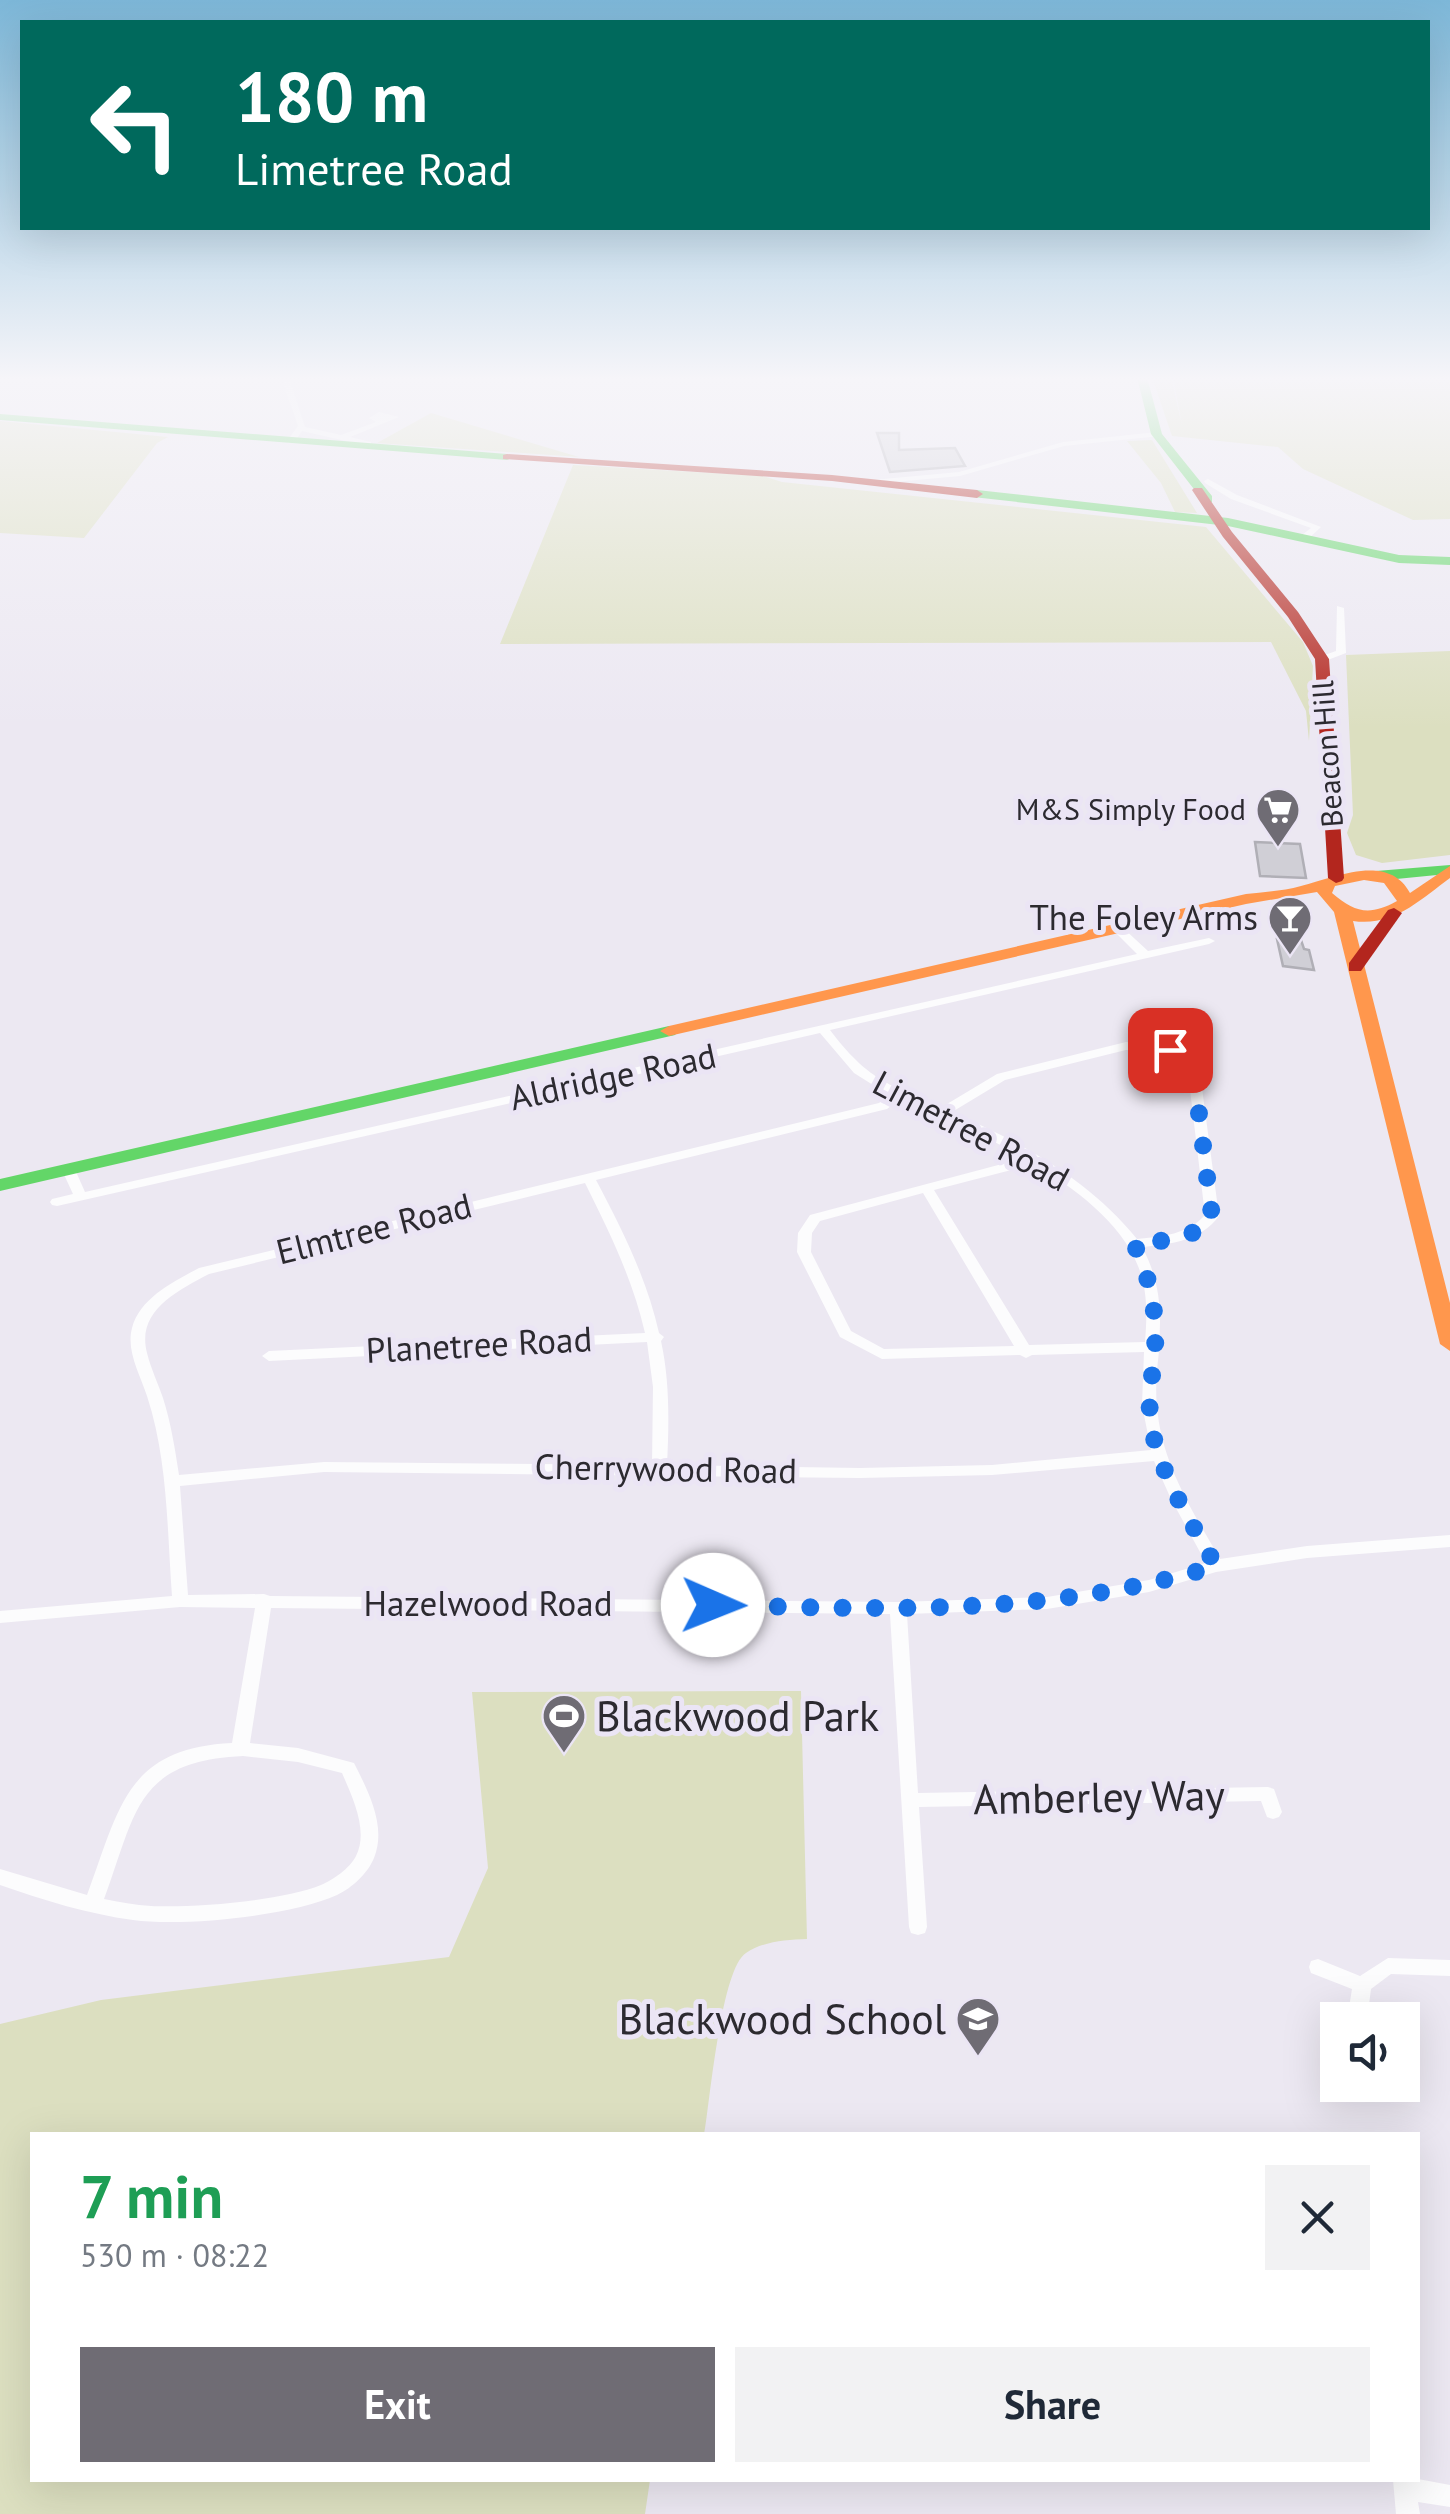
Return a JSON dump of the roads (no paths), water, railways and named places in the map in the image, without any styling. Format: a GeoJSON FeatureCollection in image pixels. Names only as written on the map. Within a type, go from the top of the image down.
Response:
{"type":"FeatureCollection","features":[{"type":"Feature","properties":{"kind":"main road"},"geometry":{"type":"LineString","coordinates":[[979,494],[1224,523],[1399,559],[1450,560]]}},
{"type":"Feature","properties":{"kind":"main road","name":"Beacon Hill"},"geometry":{"type":"LineString","coordinates":[[1208,494],[1250,562],[1309,634],[1322,659],[1334,893],[1450,1344]]}},
{"type":"Feature","properties":{"kind":"main road","name":"Beacon Hill"},"geometry":{"type":"LineString","coordinates":[[1334,850],[1371,876],[1399,887],[1400,908]]}},
{"type":"Feature","properties":{"kind":"main road"},"geometry":{"type":"LineString","coordinates":[[1400,908],[1363,915],[1334,893],[1371,876],[1450,870]]}},
{"type":"Feature","properties":{"kind":"main road"},"geometry":{"type":"LineString","coordinates":[[1355,967],[1400,908],[1450,870]]}},
{"type":"Feature","properties":{"kind":"main road","name":"Aldridge Road"},"geometry":{"type":"LineString","coordinates":[[0,1184],[1118,928],[1282,894],[1334,893]]}},
{"type":"Feature","properties":{"kind":"street"},"geometry":{"type":"LineString","coordinates":[[1226,494],[1317,528],[1305,537]]}},
{"type":"Feature","properties":{"kind":"street","name":"Beacon Hill"},"geometry":{"type":"LineString","coordinates":[[1322,659],[1342,653],[1340,608]]}},
{"type":"Feature","properties":{"kind":"street"},"geometry":{"type":"LineString","coordinates":[[1118,928],[1144,955]]}},
{"type":"Feature","properties":{"kind":"street","name":"Aldridge Road"},"geometry":{"type":"LineString","coordinates":[[57,1202],[1209,942]]}},
{"type":"Feature","properties":{"kind":"street","name":"Limetree Road"},"geometry":{"type":"LineString","coordinates":[[824,1030],[865,1076],[944,1112],[1075,1185],[1134,1244],[1154,1298],[1155,1347],[1148,1396],[1160,1455],[1216,1566]]}},
{"type":"Feature","properties":{"kind":"street"},"geometry":{"type":"LineString","coordinates":[[944,1112],[1001,1078],[1126,1046],[1170,1050],[1184,1059],[1194,1074],[1212,1216],[1204,1228],[1184,1236],[1134,1244]]}},
{"type":"Feature","properties":{"kind":"street","name":"Elmtree Road"},"geometry":{"type":"LineString","coordinates":[[180,1601],[167,1433],[139,1346],[138,1331],[148,1310],[180,1283],[204,1270],[883,1106],[898,1094]]}},
{"type":"Feature","properties":{"kind":"street"},"geometry":{"type":"LineString","coordinates":[[1033,1160],[815,1218],[805,1233],[804,1252],[844,1334],[882,1354],[1155,1347]]}},
{"type":"Feature","properties":{"kind":"street"},"geometry":{"type":"LineString","coordinates":[[68,1168],[81,1197]]}},
{"type":"Feature","properties":{"kind":"street"},"geometry":{"type":"LineString","coordinates":[[589,1178],[615,1228],[657,1337],[664,1424],[660,1468]]}},
{"type":"Feature","properties":{"kind":"street"},"geometry":{"type":"LineString","coordinates":[[927,1189],[1026,1353]]}},
{"type":"Feature","properties":{"kind":"street","name":"Planetree Road"},"geometry":{"type":"LineString","coordinates":[[269,1356],[302,1349],[657,1337]]}},
{"type":"Feature","properties":{"kind":"street","name":"Cherrywood Road"},"geometry":{"type":"LineString","coordinates":[[172,1481],[324,1466],[879,1473],[992,1470],[1160,1455]]}},
{"type":"Feature","properties":{"kind":"street","name":"Hazelwood Road"},"geometry":{"type":"LineString","coordinates":[[0,1617],[180,1601],[898,1608],[1047,1603],[1150,1586],[1216,1566],[1307,1552],[1450,1540]]}},
{"type":"Feature","properties":{"kind":"street"},"geometry":{"type":"LineString","coordinates":[[240,1750],[264,1600]]}},
{"type":"Feature","properties":{"kind":"street"},"geometry":{"type":"LineString","coordinates":[[898,1608],[918,1927]]}},
{"type":"Feature","properties":{"kind":"street"},"geometry":{"type":"LineString","coordinates":[[0,1877],[94,1902],[150,1914],[276,1905],[334,1889],[364,1859],[368,1836],[365,1804],[348,1768],[305,1754],[204,1751],[169,1761],[142,1785],[94,1902]]}},
{"type":"Feature","properties":{"kind":"street","name":"Amberley Way"},"geometry":{"type":"LineString","coordinates":[[912,1800],[1268,1794],[1273,1812]]}},
{"type":"Feature","properties":{"kind":"street"},"geometry":{"type":"LineString","coordinates":[[1360,2002],[1362,1985],[1388,1966],[1450,1968]]}},
{"type":"Feature","properties":{"kind":"street"},"geometry":{"type":"LineString","coordinates":[[1318,1967],[1362,1985]]}},
{"type":"Feature","properties":{"kind":"street"},"geometry":{"type":"LineString","coordinates":[[1408,2514],[1405,2484],[1450,2496]]}},
{"type":"Feature","properties":{"kind":"place","name":"M&S Simply Food"},"geometry":{"type":"Point","coordinates":[1278,848]}},
{"type":"Feature","properties":{"kind":"place","name":"The Foley Arms"},"geometry":{"type":"Point","coordinates":[1290,956]}},
{"type":"Feature","properties":{"kind":"place","name":"Blackwood Park"},"geometry":{"type":"Point","coordinates":[564,1754]}},
{"type":"Feature","properties":{"kind":"place","name":"Blackwood School"},"geometry":{"type":"Point","coordinates":[978,2057]}}]}
